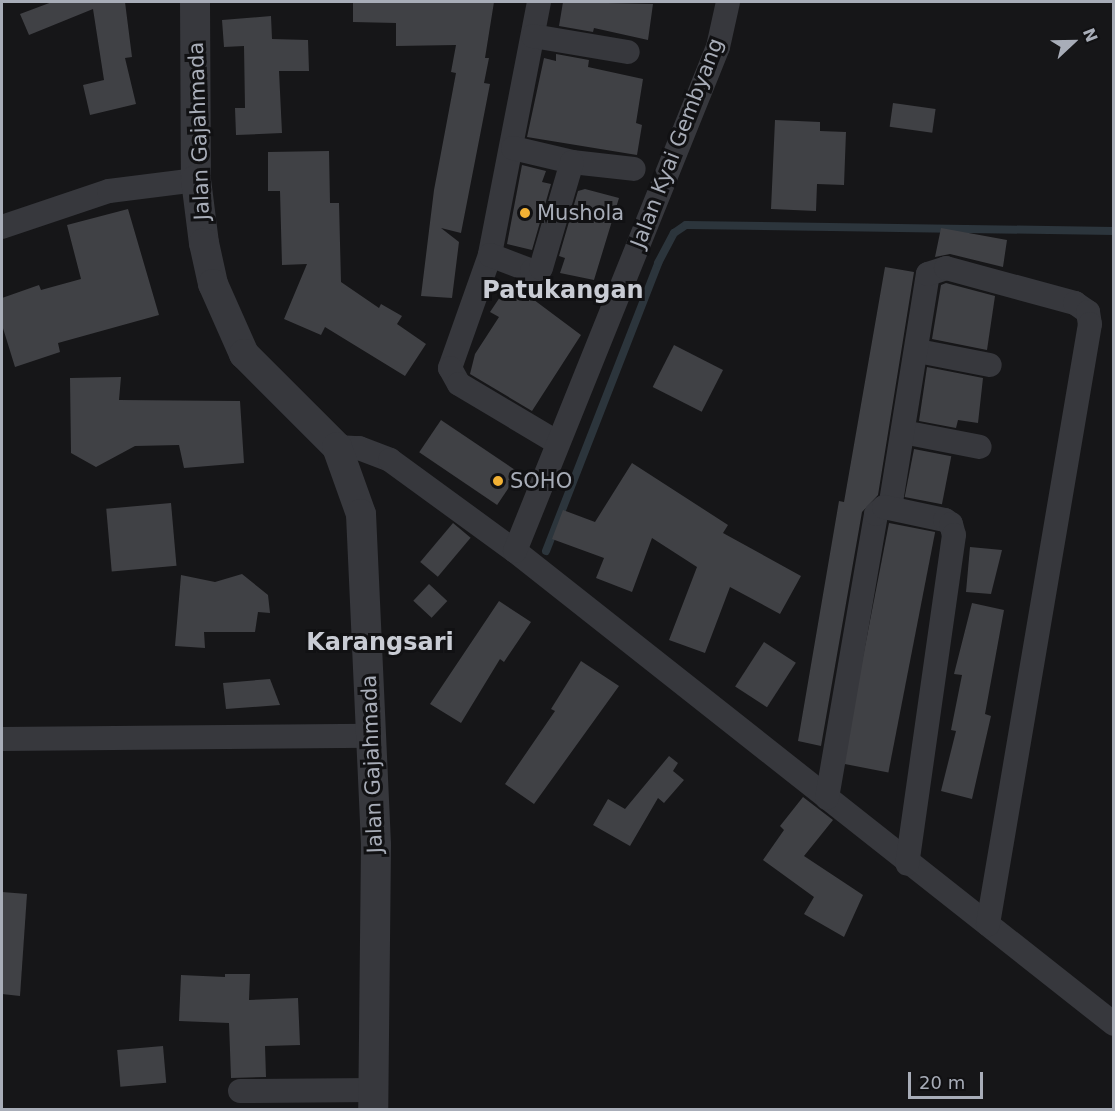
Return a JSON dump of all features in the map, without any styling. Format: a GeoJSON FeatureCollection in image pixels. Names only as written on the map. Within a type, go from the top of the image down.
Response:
{"type":"FeatureCollection","features":[{"type":"Feature","properties":{"kind":"street","name":"Jalan Gajahmada"},"geometry":{"type":"LineString","coordinates":[[195,2],[196,180],[204,243],[213,284],[244,354],[337,447],[361,514],[376,845],[373,1100]]}},
{"type":"Feature","properties":{"kind":"street"},"geometry":{"type":"LineString","coordinates":[[539,2],[513,148],[490,255],[453,358],[453,377],[558,443]]}},
{"type":"Feature","properties":{"kind":"street","name":"Jalan Kyai Gembyang"},"geometry":{"type":"LineString","coordinates":[[515,551],[718,47],[728,2]]}},
{"type":"Feature","properties":{"kind":"street"},"geometry":{"type":"LineString","coordinates":[[533,36],[628,52]]}},
{"type":"Feature","properties":{"kind":"street"},"geometry":{"type":"LineString","coordinates":[[513,148],[572,162],[634,170]]}},
{"type":"Feature","properties":{"kind":"street"},"geometry":{"type":"LineString","coordinates":[[490,255],[532,271],[541,268],[572,162]]}},
{"type":"Feature","properties":{"kind":"street"},"geometry":{"type":"LineString","coordinates":[[2,227],[109,191],[196,180]]}},
{"type":"Feature","properties":{"kind":"street"},"geometry":{"type":"LineString","coordinates":[[890,508],[918,351],[928,274],[939,268],[1075,303],[1088,312],[1090,324],[988,924]]}},
{"type":"Feature","properties":{"kind":"street"},"geometry":{"type":"LineString","coordinates":[[918,351],[990,365]]}},
{"type":"Feature","properties":{"kind":"street"},"geometry":{"type":"LineString","coordinates":[[903,432],[980,447]]}},
{"type":"Feature","properties":{"kind":"street"},"geometry":{"type":"LineString","coordinates":[[337,447],[359,448],[390,460],[515,551],[907,864],[988,924],[1113,1024]]}},
{"type":"Feature","properties":{"kind":"street"},"geometry":{"type":"LineString","coordinates":[[827,798],[876,514],[884,507],[945,520],[951,524],[954,535],[907,864]]}},
{"type":"Feature","properties":{"kind":"street"},"geometry":{"type":"LineString","coordinates":[[2,739],[371,736]]}},
{"type":"Feature","properties":{"kind":"street"},"geometry":{"type":"LineString","coordinates":[[240,1091],[373,1100]]}},
{"type":"Feature","properties":{"kind":"building"},"geometry":{"type":"Polygon","coordinates":[[[52,2],[125,2],[132,57],[125,58],[136,104],[90,115],[83,85],[104,80],[93,9],[29,35],[20,14],[52,2]]]}},
{"type":"Feature","properties":{"kind":"building"},"geometry":{"type":"Polygon","coordinates":[[[353,2],[494,2],[485,58],[489,58],[484,83],[490,84],[461,233],[441,228],[459,242],[452,298],[421,296],[434,190],[456,73],[451,72],[456,45],[396,46],[396,23],[353,22],[353,2]]]}},
{"type":"Feature","properties":{"kind":"building"},"geometry":{"type":"Polygon","coordinates":[[[563,2],[653,4],[648,40],[594,28],[593,32],[559,26],[563,2]]]}},
{"type":"Feature","properties":{"kind":"building"},"geometry":{"type":"Polygon","coordinates":[[[271,16],[272,39],[308,40],[309,71],[279,71],[282,133],[236,135],[235,108],[245,108],[244,46],[224,47],[222,20],[271,16]]]}},
{"type":"Feature","properties":{"kind":"building"},"geometry":{"type":"Polygon","coordinates":[[[556,54],[589,60],[588,67],[643,79],[636,123],[642,125],[637,155],[527,137],[544,58],[556,61],[556,54]]]}},
{"type":"Feature","properties":{"kind":"building"},"geometry":{"type":"Polygon","coordinates":[[[893,103],[936,109],[932,133],[890,127],[893,103]]]}},
{"type":"Feature","properties":{"kind":"building"},"geometry":{"type":"Polygon","coordinates":[[[775,120],[820,122],[820,131],[846,132],[844,185],[817,184],[816,211],[771,209],[775,120]]]}},
{"type":"Feature","properties":{"kind":"building"},"geometry":{"type":"Polygon","coordinates":[[[329,151],[330,203],[339,203],[341,282],[379,308],[381,304],[402,316],[397,324],[426,344],[405,376],[325,327],[321,335],[284,319],[307,264],[282,265],[280,191],[268,191],[268,152],[329,151]]]}},
{"type":"Feature","properties":{"kind":"building","name":"Mushola"},"geometry":{"type":"Polygon","coordinates":[[[522,165],[546,171],[542,182],[551,184],[532,250],[507,244],[522,165]]]}},
{"type":"Feature","properties":{"kind":"building"},"geometry":{"type":"Polygon","coordinates":[[[585,189],[619,198],[594,280],[560,273],[565,258],[559,256],[578,191],[585,189]]]}},
{"type":"Feature","properties":{"kind":"building"},"geometry":{"type":"Polygon","coordinates":[[[128,209],[159,315],[58,343],[60,352],[15,367],[2,325],[2,298],[39,285],[41,290],[81,279],[67,225],[128,209]]]}},
{"type":"Feature","properties":{"kind":"building"},"geometry":{"type":"Polygon","coordinates":[[[941,228],[1007,240],[1003,267],[950,254],[935,257],[941,228]]]}},
{"type":"Feature","properties":{"kind":"building"},"geometry":{"type":"Polygon","coordinates":[[[885,267],[914,272],[878,495],[862,512],[821,746],[798,741],[839,501],[844,502],[885,267]]]}},
{"type":"Feature","properties":{"kind":"building"},"geometry":{"type":"Polygon","coordinates":[[[510,282],[581,335],[532,411],[470,374],[475,354],[499,317],[490,312],[510,282]]]}},
{"type":"Feature","properties":{"kind":"building"},"geometry":{"type":"Polygon","coordinates":[[[946,283],[995,296],[987,350],[932,339],[941,285],[946,283]]]}},
{"type":"Feature","properties":{"kind":"building"},"geometry":{"type":"Polygon","coordinates":[[[674,345],[723,370],[702,412],[653,387],[674,345]]]}},
{"type":"Feature","properties":{"kind":"building"},"geometry":{"type":"Polygon","coordinates":[[[927,367],[983,378],[978,423],[958,420],[956,428],[919,421],[927,367]]]}},
{"type":"Feature","properties":{"kind":"building"},"geometry":{"type":"Polygon","coordinates":[[[121,377],[119,400],[240,401],[244,463],[184,468],[179,445],[135,446],[96,467],[71,453],[70,378],[121,377]]]}},
{"type":"Feature","properties":{"kind":"building"},"geometry":{"type":"Polygon","coordinates":[[[441,420],[519,473],[497,505],[419,452],[441,420]]]}},
{"type":"Feature","properties":{"kind":"building"},"geometry":{"type":"Polygon","coordinates":[[[914,449],[951,456],[942,504],[905,497],[914,449]]]}},
{"type":"Feature","properties":{"kind":"building"},"geometry":{"type":"Polygon","coordinates":[[[632,463],[728,525],[723,533],[801,576],[780,614],[730,587],[705,653],[669,640],[697,567],[652,538],[632,592],[596,578],[604,558],[552,539],[563,510],[595,522],[632,463]]]}},
{"type":"Feature","properties":{"kind":"building"},"geometry":{"type":"Polygon","coordinates":[[[171,503],[176,566],[112,571],[106,509],[171,503]]]}},
{"type":"Feature","properties":{"kind":"building"},"geometry":{"type":"Polygon","coordinates":[[[453,523],[471,538],[438,577],[420,562],[453,523]]]}},
{"type":"Feature","properties":{"kind":"building"},"geometry":{"type":"Polygon","coordinates":[[[889,523],[935,532],[888,772],[842,763],[889,523]]]}},
{"type":"Feature","properties":{"kind":"building"},"geometry":{"type":"Polygon","coordinates":[[[970,547],[1002,550],[991,594],[966,592],[970,547]]]}},
{"type":"Feature","properties":{"kind":"building"},"geometry":{"type":"Polygon","coordinates":[[[242,574],[268,595],[270,613],[258,612],[255,632],[204,632],[205,648],[175,646],[181,575],[215,582],[242,574]]]}},
{"type":"Feature","properties":{"kind":"building"},"geometry":{"type":"Polygon","coordinates":[[[429,584],[447,601],[432,618],[413,601],[429,584]]]}},
{"type":"Feature","properties":{"kind":"building"},"geometry":{"type":"Polygon","coordinates":[[[499,601],[531,622],[504,662],[500,659],[461,723],[430,704],[499,601]]]}},
{"type":"Feature","properties":{"kind":"building"},"geometry":{"type":"Polygon","coordinates":[[[972,603],[1004,610],[985,714],[991,716],[972,799],[941,791],[956,731],[951,730],[962,675],[954,674],[972,603]]]}},
{"type":"Feature","properties":{"kind":"building"},"geometry":{"type":"Polygon","coordinates":[[[764,642],[796,663],[767,707],[735,686],[764,642]]]}},
{"type":"Feature","properties":{"kind":"building"},"geometry":{"type":"Polygon","coordinates":[[[581,661],[619,686],[534,804],[505,784],[555,711],[551,709],[581,661]]]}},
{"type":"Feature","properties":{"kind":"building"},"geometry":{"type":"Polygon","coordinates":[[[270,679],[280,705],[226,709],[223,683],[270,679]]]}},
{"type":"Feature","properties":{"kind":"building"},"geometry":{"type":"Polygon","coordinates":[[[669,756],[678,763],[673,771],[684,780],[664,803],[658,798],[630,846],[593,825],[608,799],[625,809],[669,756]]]}},
{"type":"Feature","properties":{"kind":"building"},"geometry":{"type":"Polygon","coordinates":[[[803,797],[833,820],[804,856],[863,895],[844,937],[804,914],[814,897],[763,860],[784,830],[780,826],[803,797]]]}},
{"type":"Feature","properties":{"kind":"building"},"geometry":{"type":"Polygon","coordinates":[[[2,892],[27,894],[20,996],[2,994],[2,892]]]}},
{"type":"Feature","properties":{"kind":"building"},"geometry":{"type":"Polygon","coordinates":[[[225,974],[250,974],[249,1000],[298,998],[300,1045],[265,1046],[266,1077],[231,1078],[229,1023],[179,1021],[181,975],[225,977],[225,974]]]}},
{"type":"Feature","properties":{"kind":"building"},"geometry":{"type":"Polygon","coordinates":[[[163,1046],[166,1083],[120,1087],[117,1050],[163,1046]]]}},
{"type":"Feature","properties":{"kind":"waterway"},"geometry":{"type":"LineString","coordinates":[[546,551],[658,263],[674,233],[686,225],[1114,231]]}},
{"type":"Feature","properties":{"kind":"place","name":"Mushola"},"geometry":{"type":"Point","coordinates":[525,213]}},
{"type":"Feature","properties":{"kind":"place","name":"SOHO"},"geometry":{"type":"Point","coordinates":[498,481]}},
{"type":"Feature","properties":{"kind":"district","name":"Patukangan"},"geometry":{"type":"Point","coordinates":[563,291]}},
{"type":"Feature","properties":{"kind":"district","name":"Karangsari"},"geometry":{"type":"Point","coordinates":[380,643]}}]}
